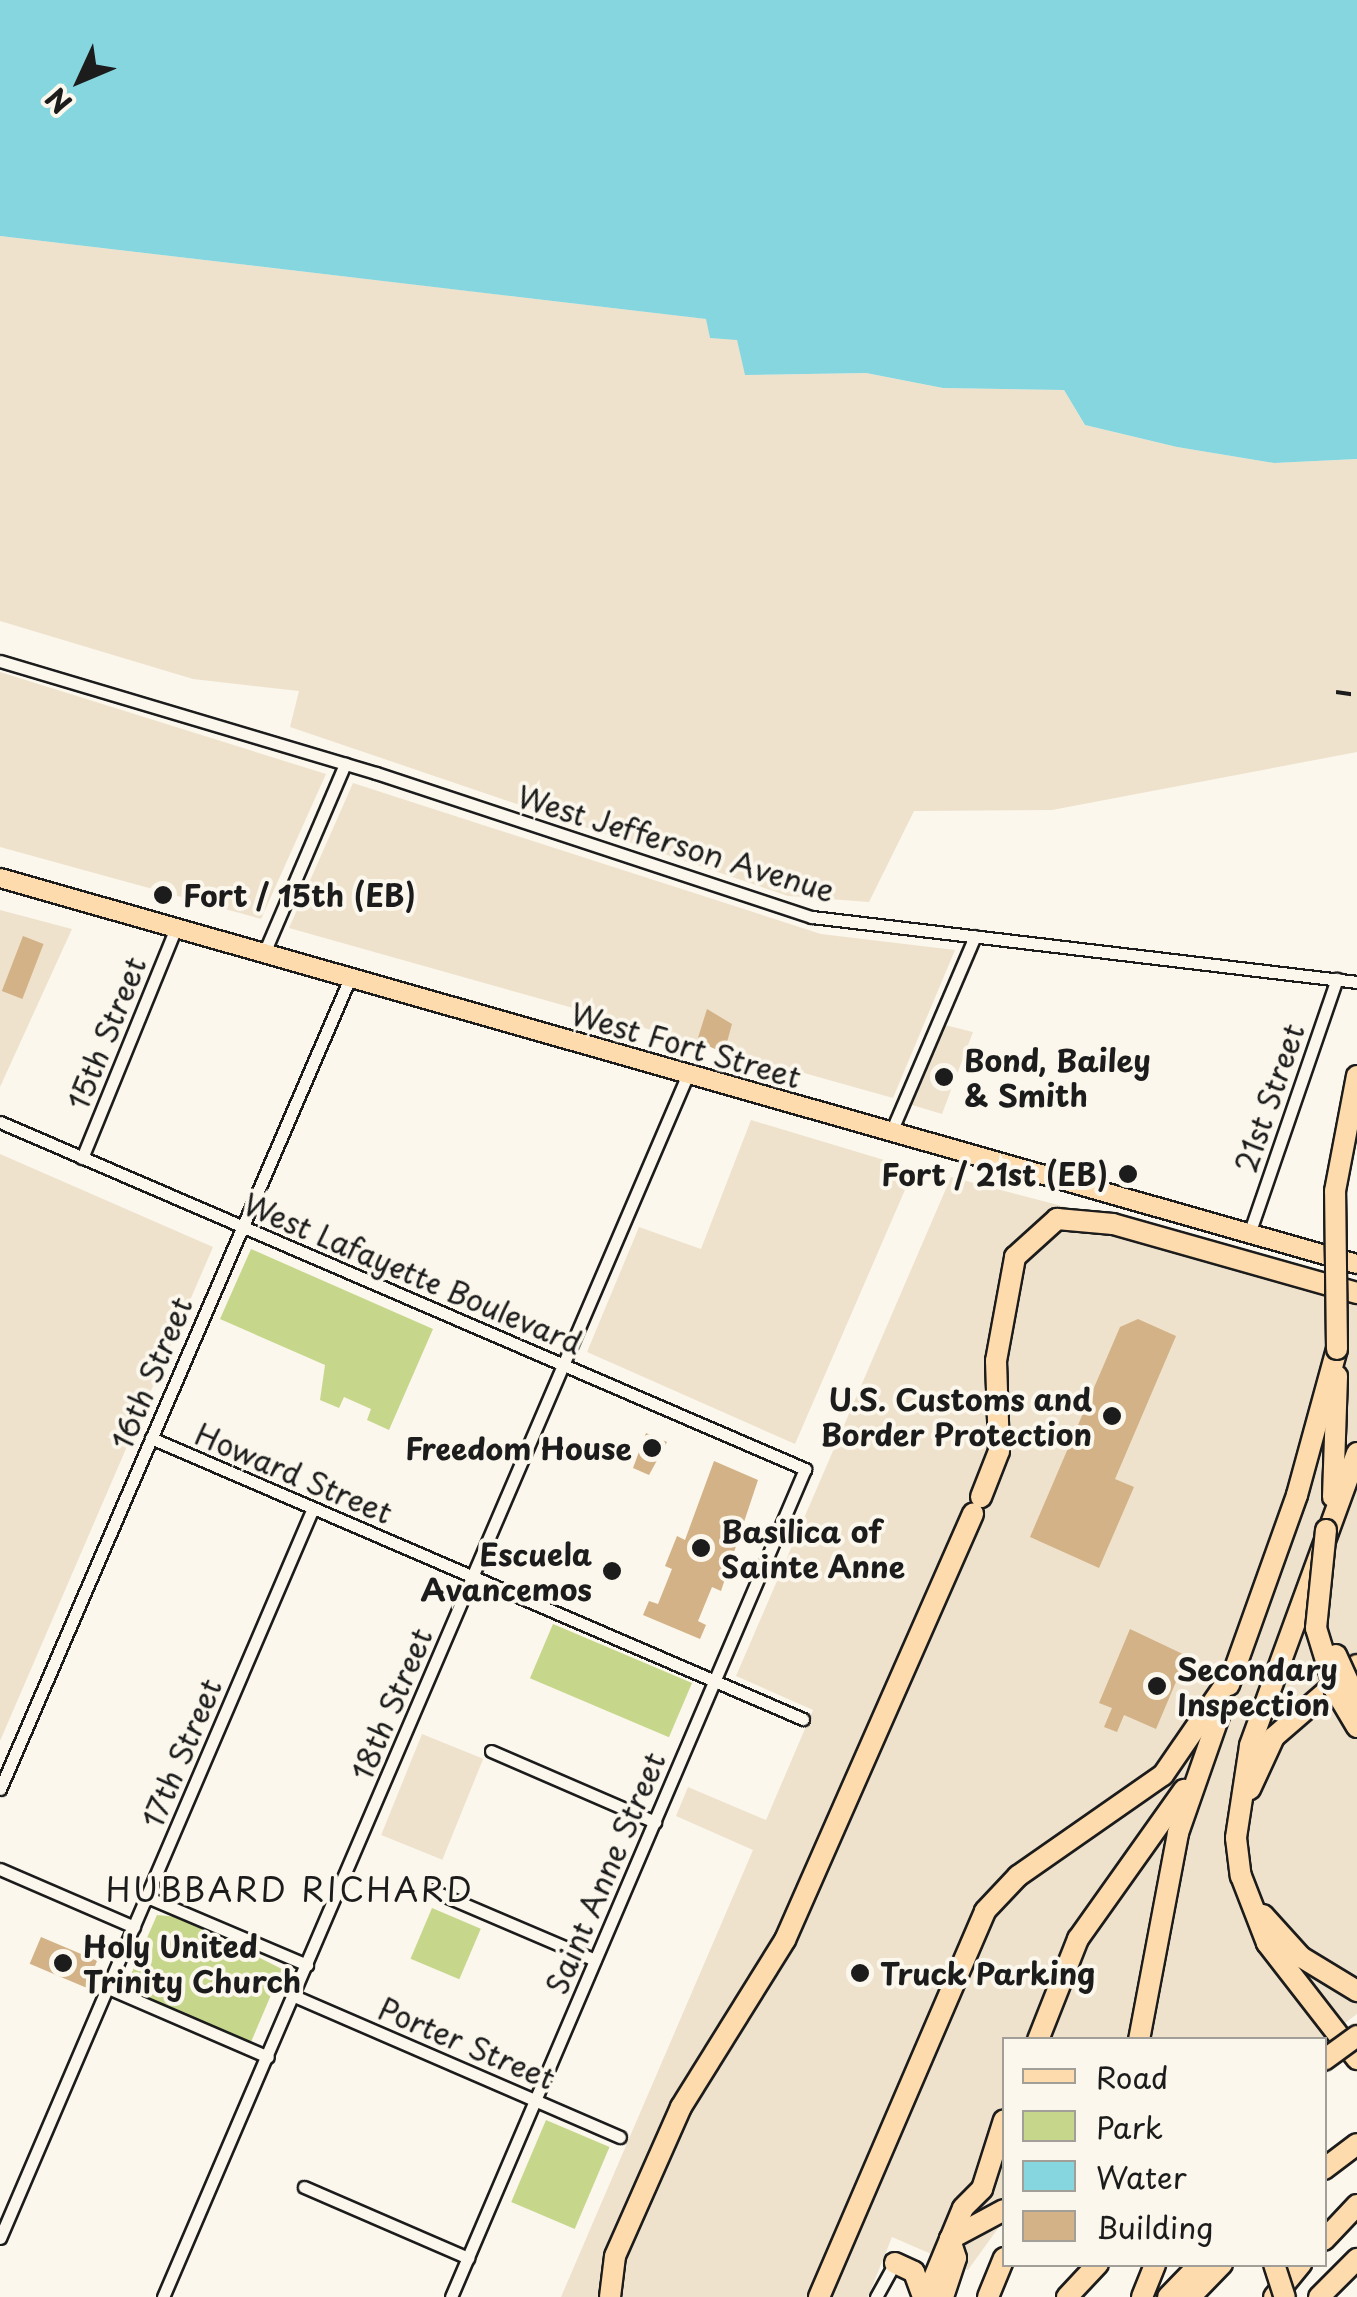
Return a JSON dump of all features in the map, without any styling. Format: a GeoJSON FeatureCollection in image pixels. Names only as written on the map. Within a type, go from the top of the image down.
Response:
{"type":"FeatureCollection","features":[{"type":"Feature","properties":{"kind":"highway"},"geometry":{"type":"LineString","coordinates":[[1357,1076],[1336,1191],[1335,1488],[1326,1530],[1316,1628],[1335,1690],[1357,1726]]}},
{"type":"Feature","properties":{"kind":"highway"},"geometry":{"type":"LineString","coordinates":[[610,2297],[615,2256],[681,2107],[785,1940],[1000,1451],[996,1361],[1018,1250],[1062,1217],[1113,1224],[1357,1293]]}},
{"type":"Feature","properties":{"kind":"highway"},"geometry":{"type":"LineString","coordinates":[[1140,2037],[1178,1833],[1297,1496],[1336,1349]]}},
{"type":"Feature","properties":{"kind":"highway"},"geometry":{"type":"LineString","coordinates":[[1357,1453],[1250,1746],[1237,1819],[1248,1898],[1268,1942],[1357,2059]]}},
{"type":"Feature","properties":{"kind":"highway"},"geometry":{"type":"LineString","coordinates":[[1326,1530],[1328,1624],[1357,1701]]}},
{"type":"Feature","properties":{"kind":"highway"},"geometry":{"type":"LineString","coordinates":[[1237,1819],[1274,1737],[1357,1664]]}},
{"type":"Feature","properties":{"kind":"highway"},"geometry":{"type":"LineString","coordinates":[[819,2297],[973,1931],[1006,1888],[1164,1775],[1233,1674]]}},
{"type":"Feature","properties":{"kind":"highway"},"geometry":{"type":"LineString","coordinates":[[1039,2037],[1070,1953],[1206,1754]]}},
{"type":"Feature","properties":{"kind":"highway"},"geometry":{"type":"LineString","coordinates":[[1248,1898],[1301,1957],[1357,1990]]}},
{"type":"Feature","properties":{"kind":"highway"},"geometry":{"type":"LineString","coordinates":[[1327,2058],[1357,2036]]}},
{"type":"Feature","properties":{"kind":"highway"},"geometry":{"type":"LineString","coordinates":[[924,2297],[964,2205],[982,2190],[1002,2126]]}},
{"type":"Feature","properties":{"kind":"highway"},"geometry":{"type":"LineString","coordinates":[[1327,2164],[1357,2144]]}},
{"type":"Feature","properties":{"kind":"highway"},"geometry":{"type":"LineString","coordinates":[[1327,2237],[1357,2205]]}},
{"type":"Feature","properties":{"kind":"highway"},"geometry":{"type":"LineString","coordinates":[[895,2263],[946,2244],[1002,2211]]}},
{"type":"Feature","properties":{"kind":"highway"},"geometry":{"type":"LineString","coordinates":[[943,2297],[956,2258],[946,2244]]}},
{"type":"Feature","properties":{"kind":"highway"},"geometry":{"type":"LineString","coordinates":[[1319,2297],[1357,2259]]}},
{"type":"Feature","properties":{"kind":"highway"},"geometry":{"type":"LineString","coordinates":[[895,2263],[914,2272],[924,2297]]}},
{"type":"Feature","properties":{"kind":"highway"},"geometry":{"type":"LineString","coordinates":[[988,2297],[1002,2263]]}},
{"type":"Feature","properties":{"kind":"highway"},"geometry":{"type":"LineString","coordinates":[[1068,2297],[1095,2267]]}},
{"type":"Feature","properties":{"kind":"highway"},"geometry":{"type":"LineString","coordinates":[[1142,2297],[1154,2267]]}},
{"type":"Feature","properties":{"kind":"highway"},"geometry":{"type":"LineString","coordinates":[[1168,2297],[1197,2267]]}},
{"type":"Feature","properties":{"kind":"highway"},"geometry":{"type":"LineString","coordinates":[[1190,2297],[1219,2267]]}},
{"type":"Feature","properties":{"kind":"highway"},"geometry":{"type":"LineString","coordinates":[[1275,2267],[1286,2297]]}},
{"type":"Feature","properties":{"kind":"highway"},"geometry":{"type":"LineString","coordinates":[[1274,2297],[1299,2267]]}},
{"type":"Feature","properties":{"kind":"main road","name":"West Fort Street"},"geometry":{"type":"LineString","coordinates":[[0,878],[1357,1264]]}},
{"type":"Feature","properties":{"kind":"street","name":"West Jefferson Avenue"},"geometry":{"type":"LineString","coordinates":[[0,661],[346,764],[812,917],[1357,982]]}},
{"type":"Feature","properties":{"kind":"street"},"geometry":{"type":"LineString","coordinates":[[264,954],[346,764]]}},
{"type":"Feature","properties":{"kind":"street","name":"15th Street"},"geometry":{"type":"LineString","coordinates":[[82,1158],[176,928]]}},
{"type":"Feature","properties":{"kind":"street"},"geometry":{"type":"LineString","coordinates":[[891,1132],[974,936]]}},
{"type":"Feature","properties":{"kind":"street","name":"16th Street"},"geometry":{"type":"LineString","coordinates":[[0,1790],[350,978]]}},
{"type":"Feature","properties":{"kind":"street","name":"21st Street"},"geometry":{"type":"LineString","coordinates":[[1248,1234],[1336,979]]}},
{"type":"Feature","properties":{"kind":"street","name":"18th Street"},"geometry":{"type":"LineString","coordinates":[[163,2297],[688,1074]]}},
{"type":"Feature","properties":{"kind":"street","name":"West Lafayette Boulevard"},"geometry":{"type":"LineString","coordinates":[[0,1122],[805,1470]]}},
{"type":"Feature","properties":{"kind":"street","name":"Howard Street"},"geometry":{"type":"LineString","coordinates":[[150,1438],[803,1720]]}},
{"type":"Feature","properties":{"kind":"street","name":"Saint Anne Street"},"geometry":{"type":"LineString","coordinates":[[451,2297],[805,1470]]}},
{"type":"Feature","properties":{"kind":"street","name":"17th Street"},"geometry":{"type":"LineString","coordinates":[[0,2238],[314,1508]]}},
{"type":"Feature","properties":{"kind":"street"},"geometry":{"type":"LineString","coordinates":[[490,1751],[654,1822]]}},
{"type":"Feature","properties":{"kind":"street"},"geometry":{"type":"LineString","coordinates":[[0,1870],[134,1927]]}},
{"type":"Feature","properties":{"kind":"street"},"geometry":{"type":"LineString","coordinates":[[431,1890],[595,1960]]}},
{"type":"Feature","properties":{"kind":"street"},"geometry":{"type":"LineString","coordinates":[[147,1897],[306,1966]]}},
{"type":"Feature","properties":{"kind":"street"},"geometry":{"type":"LineString","coordinates":[[108,1988],[268,2057]]}},
{"type":"Feature","properties":{"kind":"street","name":"Porter Street"},"geometry":{"type":"LineString","coordinates":[[294,1996],[620,2137]]}},
{"type":"Feature","properties":{"kind":"street"},"geometry":{"type":"LineString","coordinates":[[304,2187],[468,2258]]}},
{"type":"Feature","properties":{"kind":"street"},"geometry":{"type":"LineString","coordinates":[[876,2297],[895,2263]]}},
{"type":"Feature","properties":{"kind":"shaded area"},"geometry":{"type":"Polygon","coordinates":[[[0,236],[707,319],[710,338],[737,339],[746,375],[866,373],[943,388],[1064,390],[1085,425],[1177,447],[1274,463],[1357,459],[1357,752],[1052,810],[914,811],[869,902],[788,896],[290,727],[299,691],[193,679],[0,621],[0,236]]]}},
{"type":"Feature","properties":{"kind":"shaded area"},"geometry":{"type":"Polygon","coordinates":[[[0,672],[326,774],[261,919],[0,847],[0,672]]]}},
{"type":"Feature","properties":{"kind":"shaded area"},"geometry":{"type":"Polygon","coordinates":[[[353,783],[821,934],[955,950],[893,1098],[289,928],[353,783]]]}},
{"type":"Feature","properties":{"kind":"shaded area"},"geometry":{"type":"Polygon","coordinates":[[[0,910],[72,929],[0,1087],[0,910]]]}},
{"type":"Feature","properties":{"kind":"shaded area"},"geometry":{"type":"Polygon","coordinates":[[[945,1025],[973,1032],[942,1114],[912,1105],[945,1025]]]}},
{"type":"Feature","properties":{"kind":"shaded area"},"geometry":{"type":"Polygon","coordinates":[[[751,1120],[914,1169],[795,1444],[587,1352],[639,1227],[701,1249],[751,1120]]]}},
{"type":"Feature","properties":{"kind":"shaded area"},"geometry":{"type":"Polygon","coordinates":[[[0,1154],[213,1247],[0,1741],[0,1154]]]}},
{"type":"Feature","properties":{"kind":"shaded area"},"geometry":{"type":"Polygon","coordinates":[[[951,1177],[1357,1283],[1357,2014],[1327,2037],[1002,2037],[1002,2223],[968,2270],[892,2237],[868,2297],[561,2297],[753,1850],[676,1816],[688,1787],[766,1820],[813,1710],[736,1676],[951,1177]]]}},
{"type":"Feature","properties":{"kind":"shaded area"},"geometry":{"type":"Polygon","coordinates":[[[422,1734],[483,1759],[442,1860],[381,1835],[422,1734]]]}},
{"type":"Feature","properties":{"kind":"green space"},"geometry":{"type":"Polygon","coordinates":[[[251,1249],[433,1329],[389,1430],[367,1420],[371,1409],[344,1397],[339,1408],[320,1400],[325,1365],[220,1319],[251,1249]]]}},
{"type":"Feature","properties":{"kind":"green space"},"geometry":{"type":"Polygon","coordinates":[[[553,1624],[692,1683],[669,1737],[530,1678],[553,1624]]]}},
{"type":"Feature","properties":{"kind":"green space"},"geometry":{"type":"Polygon","coordinates":[[[432,1908],[481,1929],[459,1979],[411,1959],[432,1908]]]}},
{"type":"Feature","properties":{"kind":"green space"},"geometry":{"type":"Polygon","coordinates":[[[157,1915],[178,1917],[282,1969],[251,2042],[125,1988],[157,1915]]]}},
{"type":"Feature","properties":{"kind":"green space"},"geometry":{"type":"Polygon","coordinates":[[[546,2120],[610,2147],[575,2229],[511,2202],[546,2120]]]}},
{"type":"Feature","properties":{"kind":"water"},"geometry":{"type":"Polygon","coordinates":[[[0,0],[1357,0],[1357,459],[1274,463],[1177,447],[1085,425],[1064,390],[943,388],[866,373],[745,375],[737,340],[710,338],[706,319],[0,236],[0,0]]]}},
{"type":"Feature","properties":{"kind":"building"},"geometry":{"type":"Polygon","coordinates":[[[23,936],[44,944],[22,999],[2,991],[23,936]]]}},
{"type":"Feature","properties":{"kind":"building"},"geometry":{"type":"Polygon","coordinates":[[[707,1009],[732,1024],[724,1053],[697,1041],[707,1009]]]}},
{"type":"Feature","properties":{"kind":"building","name":"U.S. Customs and Border Protection"},"geometry":{"type":"Polygon","coordinates":[[[1138,1319],[1176,1336],[1115,1479],[1134,1487],[1099,1568],[1030,1537],[1120,1327],[1138,1319]]]}},
{"type":"Feature","properties":{"kind":"building","name":"Freedom House"},"geometry":{"type":"Polygon","coordinates":[[[646,1433],[667,1442],[649,1475],[633,1468],[646,1433]]]}},
{"type":"Feature","properties":{"kind":"building","name":"Basilica of Sainte Anne"},"geometry":{"type":"Polygon","coordinates":[[[714,1461],[758,1480],[721,1591],[712,1587],[698,1621],[706,1625],[700,1639],[643,1615],[649,1601],[658,1604],[672,1569],[665,1566],[677,1536],[685,1540],[714,1461]]]}},
{"type":"Feature","properties":{"kind":"building"},"geometry":{"type":"Polygon","coordinates":[[[1130,1629],[1187,1656],[1156,1729],[1124,1715],[1117,1732],[1104,1727],[1112,1708],[1099,1703],[1130,1629]]]}},
{"type":"Feature","properties":{"kind":"building","name":"Holy United Trinity Church"},"geometry":{"type":"Polygon","coordinates":[[[41,1937],[97,1961],[86,1988],[30,1964],[41,1937]]]}},
{"type":"Feature","properties":{"kind":"railway"},"geometry":{"type":"LineString","coordinates":[[1336,692],[1357,695]]}},
{"type":"Feature","properties":{"kind":"place","name":"Fort / 15th (EB)"},"geometry":{"type":"Point","coordinates":[163,895]}},
{"type":"Feature","properties":{"kind":"place","name":"Bond, Bailey & Smith"},"geometry":{"type":"Point","coordinates":[944,1077]}},
{"type":"Feature","properties":{"kind":"place","name":"Fort / 21st (EB)"},"geometry":{"type":"Point","coordinates":[1128,1174]}},
{"type":"Feature","properties":{"kind":"place","name":"U.S. Customs and Border Protection"},"geometry":{"type":"Point","coordinates":[1112,1416]}},
{"type":"Feature","properties":{"kind":"place","name":"Freedom House"},"geometry":{"type":"Point","coordinates":[652,1448]}},
{"type":"Feature","properties":{"kind":"place","name":"Basilica of Sainte Anne"},"geometry":{"type":"Point","coordinates":[701,1548]}},
{"type":"Feature","properties":{"kind":"place","name":"Escuela Avancemos"},"geometry":{"type":"Point","coordinates":[612,1571]}},
{"type":"Feature","properties":{"kind":"place","name":"Secondary Inspection"},"geometry":{"type":"Point","coordinates":[1157,1686]}},
{"type":"Feature","properties":{"kind":"place","name":"Holy United Trinity Church"},"geometry":{"type":"Point","coordinates":[63,1963]}},
{"type":"Feature","properties":{"kind":"place","name":"Truck Parking"},"geometry":{"type":"Point","coordinates":[860,1973]}},
{"type":"Feature","properties":{"kind":"district","name":"HUBBARD RICHARD"},"geometry":{"type":"Point","coordinates":[290,1889]}}]}
